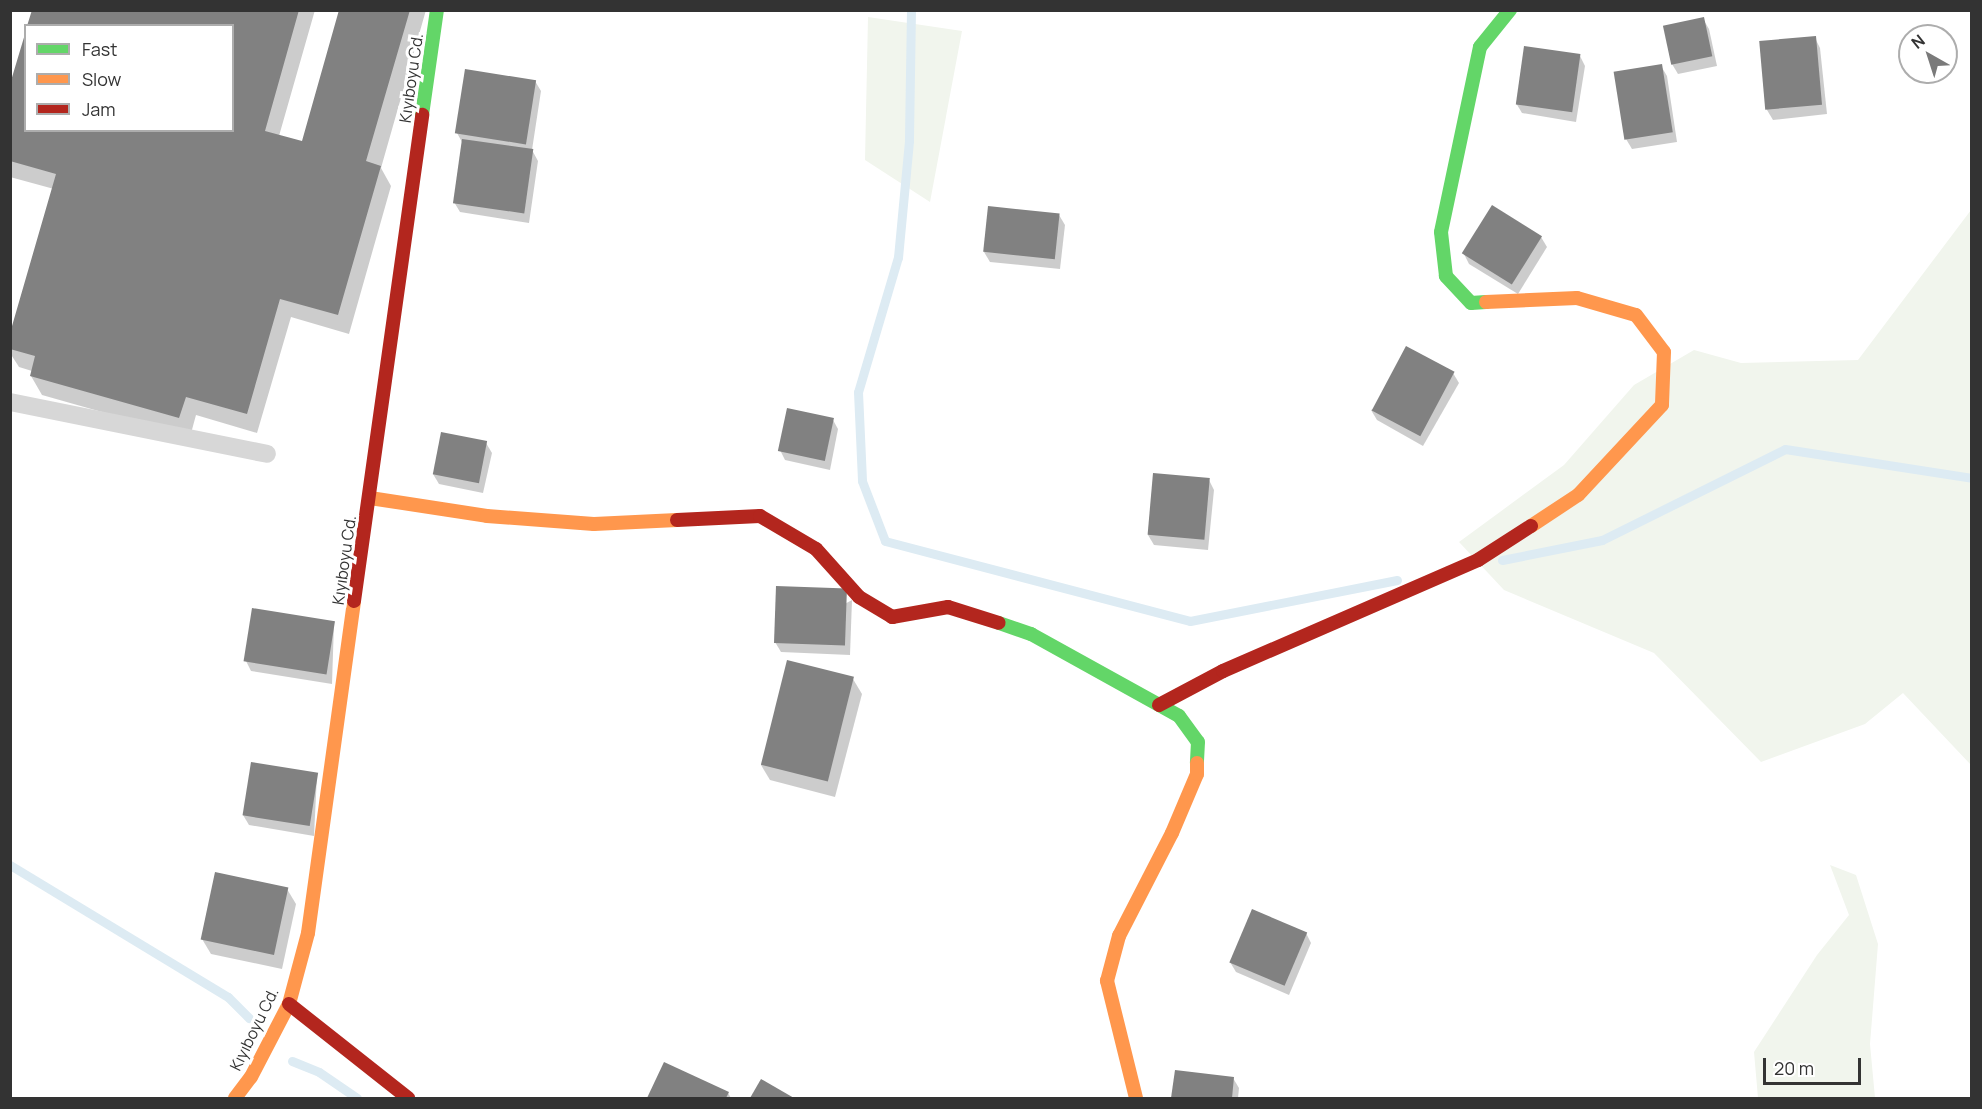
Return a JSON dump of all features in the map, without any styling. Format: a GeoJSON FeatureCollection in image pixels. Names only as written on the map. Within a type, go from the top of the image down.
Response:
{"type":"FeatureCollection","features":[{"type":"Feature","properties":{"kind":"street","name":"Kıyıboyu Cd."},"geometry":{"type":"LineString","coordinates":[[235,1098],[251,1077],[289,1004],[308,933],[437,10]]}},
{"type":"Feature","properties":{"kind":"street"},"geometry":{"type":"LineString","coordinates":[[1159,705],[1223,671],[1479,560],[1578,495],[1662,405],[1664,352],[1636,315],[1577,298],[1471,303],[1446,276],[1441,232],[1480,47],[1510,10]]}},
{"type":"Feature","properties":{"kind":"street"},"geometry":{"type":"LineString","coordinates":[[370,498],[487,516],[594,524],[760,516],[816,549],[858,597],[892,617],[948,607],[1031,634],[1179,716],[1198,742],[1197,774],[1172,833],[1119,936],[1107,981],[1136,1098]]}},
{"type":"Feature","properties":{"kind":"street"},"geometry":{"type":"LineString","coordinates":[[289,1004],[408,1098]]}},
{"type":"Feature","properties":{"kind":"lane"},"geometry":{"type":"LineString","coordinates":[[10,402],[267,454]]}},
{"type":"Feature","properties":{"kind":"shaded area"},"geometry":{"type":"Polygon","coordinates":[[[868,17],[962,31],[930,202],[865,160],[868,17]]]}},
{"type":"Feature","properties":{"kind":"shaded area"},"geometry":{"type":"Polygon","coordinates":[[[1971,210],[1971,765],[1903,693],[1865,724],[1761,762],[1654,653],[1504,590],[1459,542],[1564,465],[1634,385],[1694,350],[1741,363],[1858,360],[1971,210]]]}},
{"type":"Feature","properties":{"kind":"shaded area"},"geometry":{"type":"Polygon","coordinates":[[[1830,865],[1856,875],[1878,944],[1870,1044],[1875,1098],[1758,1098],[1754,1052],[1817,955],[1849,915],[1830,865]]]}},
{"type":"Feature","properties":{"kind":"building"},"geometry":{"type":"Polygon","coordinates":[[[32,10],[299,10],[265,131],[302,141],[339,10],[410,10],[366,161],[381,166],[338,315],[280,299],[247,414],[186,397],[179,418],[30,376],[35,356],[10,349],[10,333],[56,174],[10,161],[10,84],[24,37],[24,132],[234,132],[234,24],[28,24],[32,10]]]}},
{"type":"Feature","properties":{"kind":"building"},"geometry":{"type":"Polygon","coordinates":[[[1704,17],[1712,56],[1671,65],[1663,26],[1704,17]]]}},
{"type":"Feature","properties":{"kind":"building"},"geometry":{"type":"Polygon","coordinates":[[[1816,36],[1822,105],[1765,110],[1759,41],[1816,36]]]}},
{"type":"Feature","properties":{"kind":"building"},"geometry":{"type":"Polygon","coordinates":[[[1524,46],[1580,54],[1572,112],[1516,104],[1524,46]]]}},
{"type":"Feature","properties":{"kind":"building"},"geometry":{"type":"Polygon","coordinates":[[[1662,64],[1673,132],[1624,140],[1614,72],[1662,64]]]}},
{"type":"Feature","properties":{"kind":"building"},"geometry":{"type":"Polygon","coordinates":[[[465,69],[536,80],[526,144],[455,133],[465,69]]]}},
{"type":"Feature","properties":{"kind":"building"},"geometry":{"type":"Polygon","coordinates":[[[462,139],[533,149],[524,213],[453,203],[462,139]]]}},
{"type":"Feature","properties":{"kind":"building"},"geometry":{"type":"Polygon","coordinates":[[[1492,205],[1542,236],[1512,285],[1462,253],[1492,205]]]}},
{"type":"Feature","properties":{"kind":"building"},"geometry":{"type":"Polygon","coordinates":[[[988,206],[1060,214],[1055,259],[983,252],[988,206]]]}},
{"type":"Feature","properties":{"kind":"building"},"geometry":{"type":"Polygon","coordinates":[[[1406,346],[1455,372],[1420,436],[1372,410],[1406,346]]]}},
{"type":"Feature","properties":{"kind":"building"},"geometry":{"type":"Polygon","coordinates":[[[787,408],[834,418],[825,461],[778,451],[787,408]]]}},
{"type":"Feature","properties":{"kind":"building"},"geometry":{"type":"Polygon","coordinates":[[[441,432],[487,441],[479,483],[433,474],[441,432]]]}},
{"type":"Feature","properties":{"kind":"building"},"geometry":{"type":"Polygon","coordinates":[[[1153,473],[1210,478],[1204,540],[1148,535],[1153,473]]]}},
{"type":"Feature","properties":{"kind":"building"},"geometry":{"type":"Polygon","coordinates":[[[776,586],[847,588],[845,645],[774,643],[776,586]]]}},
{"type":"Feature","properties":{"kind":"building"},"geometry":{"type":"Polygon","coordinates":[[[252,608],[335,621],[327,674],[244,661],[252,608]]]}},
{"type":"Feature","properties":{"kind":"building"},"geometry":{"type":"Polygon","coordinates":[[[787,660],[854,677],[828,781],[761,765],[787,660]]]}},
{"type":"Feature","properties":{"kind":"building"},"geometry":{"type":"Polygon","coordinates":[[[251,762],[318,773],[310,826],[243,815],[251,762]]]}},
{"type":"Feature","properties":{"kind":"building"},"geometry":{"type":"Polygon","coordinates":[[[215,872],[288,888],[274,955],[201,939],[215,872]]]}},
{"type":"Feature","properties":{"kind":"building"},"geometry":{"type":"Polygon","coordinates":[[[1252,909],[1307,932],[1285,986],[1229,962],[1252,909]]]}},
{"type":"Feature","properties":{"kind":"building"},"geometry":{"type":"Polygon","coordinates":[[[664,1062],[729,1092],[726,1098],[647,1098],[664,1062]]]}},
{"type":"Feature","properties":{"kind":"building"},"geometry":{"type":"Polygon","coordinates":[[[1175,1070],[1234,1077],[1232,1098],[1171,1098],[1175,1070]]]}},
{"type":"Feature","properties":{"kind":"building"},"geometry":{"type":"Polygon","coordinates":[[[761,1079],[794,1098],[750,1098],[761,1079]]]}},
{"type":"Feature","properties":{"kind":"waterway"},"geometry":{"type":"LineString","coordinates":[[911,10],[909,141],[898,257],[858,392],[862,481],[885,541],[1190,621],[1397,580]]}},
{"type":"Feature","properties":{"kind":"waterway"},"geometry":{"type":"LineString","coordinates":[[1502,560],[1602,540],[1785,449],[1972,478]]}},
{"type":"Feature","properties":{"kind":"waterway"},"geometry":{"type":"LineString","coordinates":[[10,865],[228,997],[249,1018]]}},
{"type":"Feature","properties":{"kind":"waterway"},"geometry":{"type":"LineString","coordinates":[[292,1061],[319,1072],[357,1098]]}},
{"type":"Feature","properties":{"kind":"traffic: fast"},"geometry":{"type":"LineString","coordinates":[[422,115],[437,10]]}},
{"type":"Feature","properties":{"kind":"traffic: fast"},"geometry":{"type":"LineString","coordinates":[[1486,302],[1471,303],[1446,276],[1441,232],[1480,47],[1510,10]]}},
{"type":"Feature","properties":{"kind":"traffic: fast"},"geometry":{"type":"LineString","coordinates":[[999,623],[1031,634],[1179,716],[1198,742],[1197,763]]}},
{"type":"Feature","properties":{"kind":"traffic: slow"},"geometry":{"type":"LineString","coordinates":[[1486,302],[1577,298],[1636,315],[1664,352],[1662,405],[1578,495],[1531,526]]}},
{"type":"Feature","properties":{"kind":"traffic: slow"},"geometry":{"type":"LineString","coordinates":[[370,498],[487,516],[594,524],[677,520]]}},
{"type":"Feature","properties":{"kind":"traffic: slow"},"geometry":{"type":"LineString","coordinates":[[235,1098],[251,1077],[289,1004],[308,933],[354,601]]}},
{"type":"Feature","properties":{"kind":"traffic: slow"},"geometry":{"type":"LineString","coordinates":[[1136,1098],[1107,981],[1119,936],[1172,833],[1197,774],[1197,763]]}},
{"type":"Feature","properties":{"kind":"traffic: jam"},"geometry":{"type":"LineString","coordinates":[[354,601],[422,115]]}},
{"type":"Feature","properties":{"kind":"traffic: jam"},"geometry":{"type":"LineString","coordinates":[[677,520],[760,516],[816,549],[859,597],[892,617],[948,607],[999,623]]}},
{"type":"Feature","properties":{"kind":"traffic: jam"},"geometry":{"type":"LineString","coordinates":[[1159,705],[1223,671],[1478,560],[1531,526]]}},
{"type":"Feature","properties":{"kind":"traffic: jam"},"geometry":{"type":"LineString","coordinates":[[289,1004],[408,1098]]}}]}
